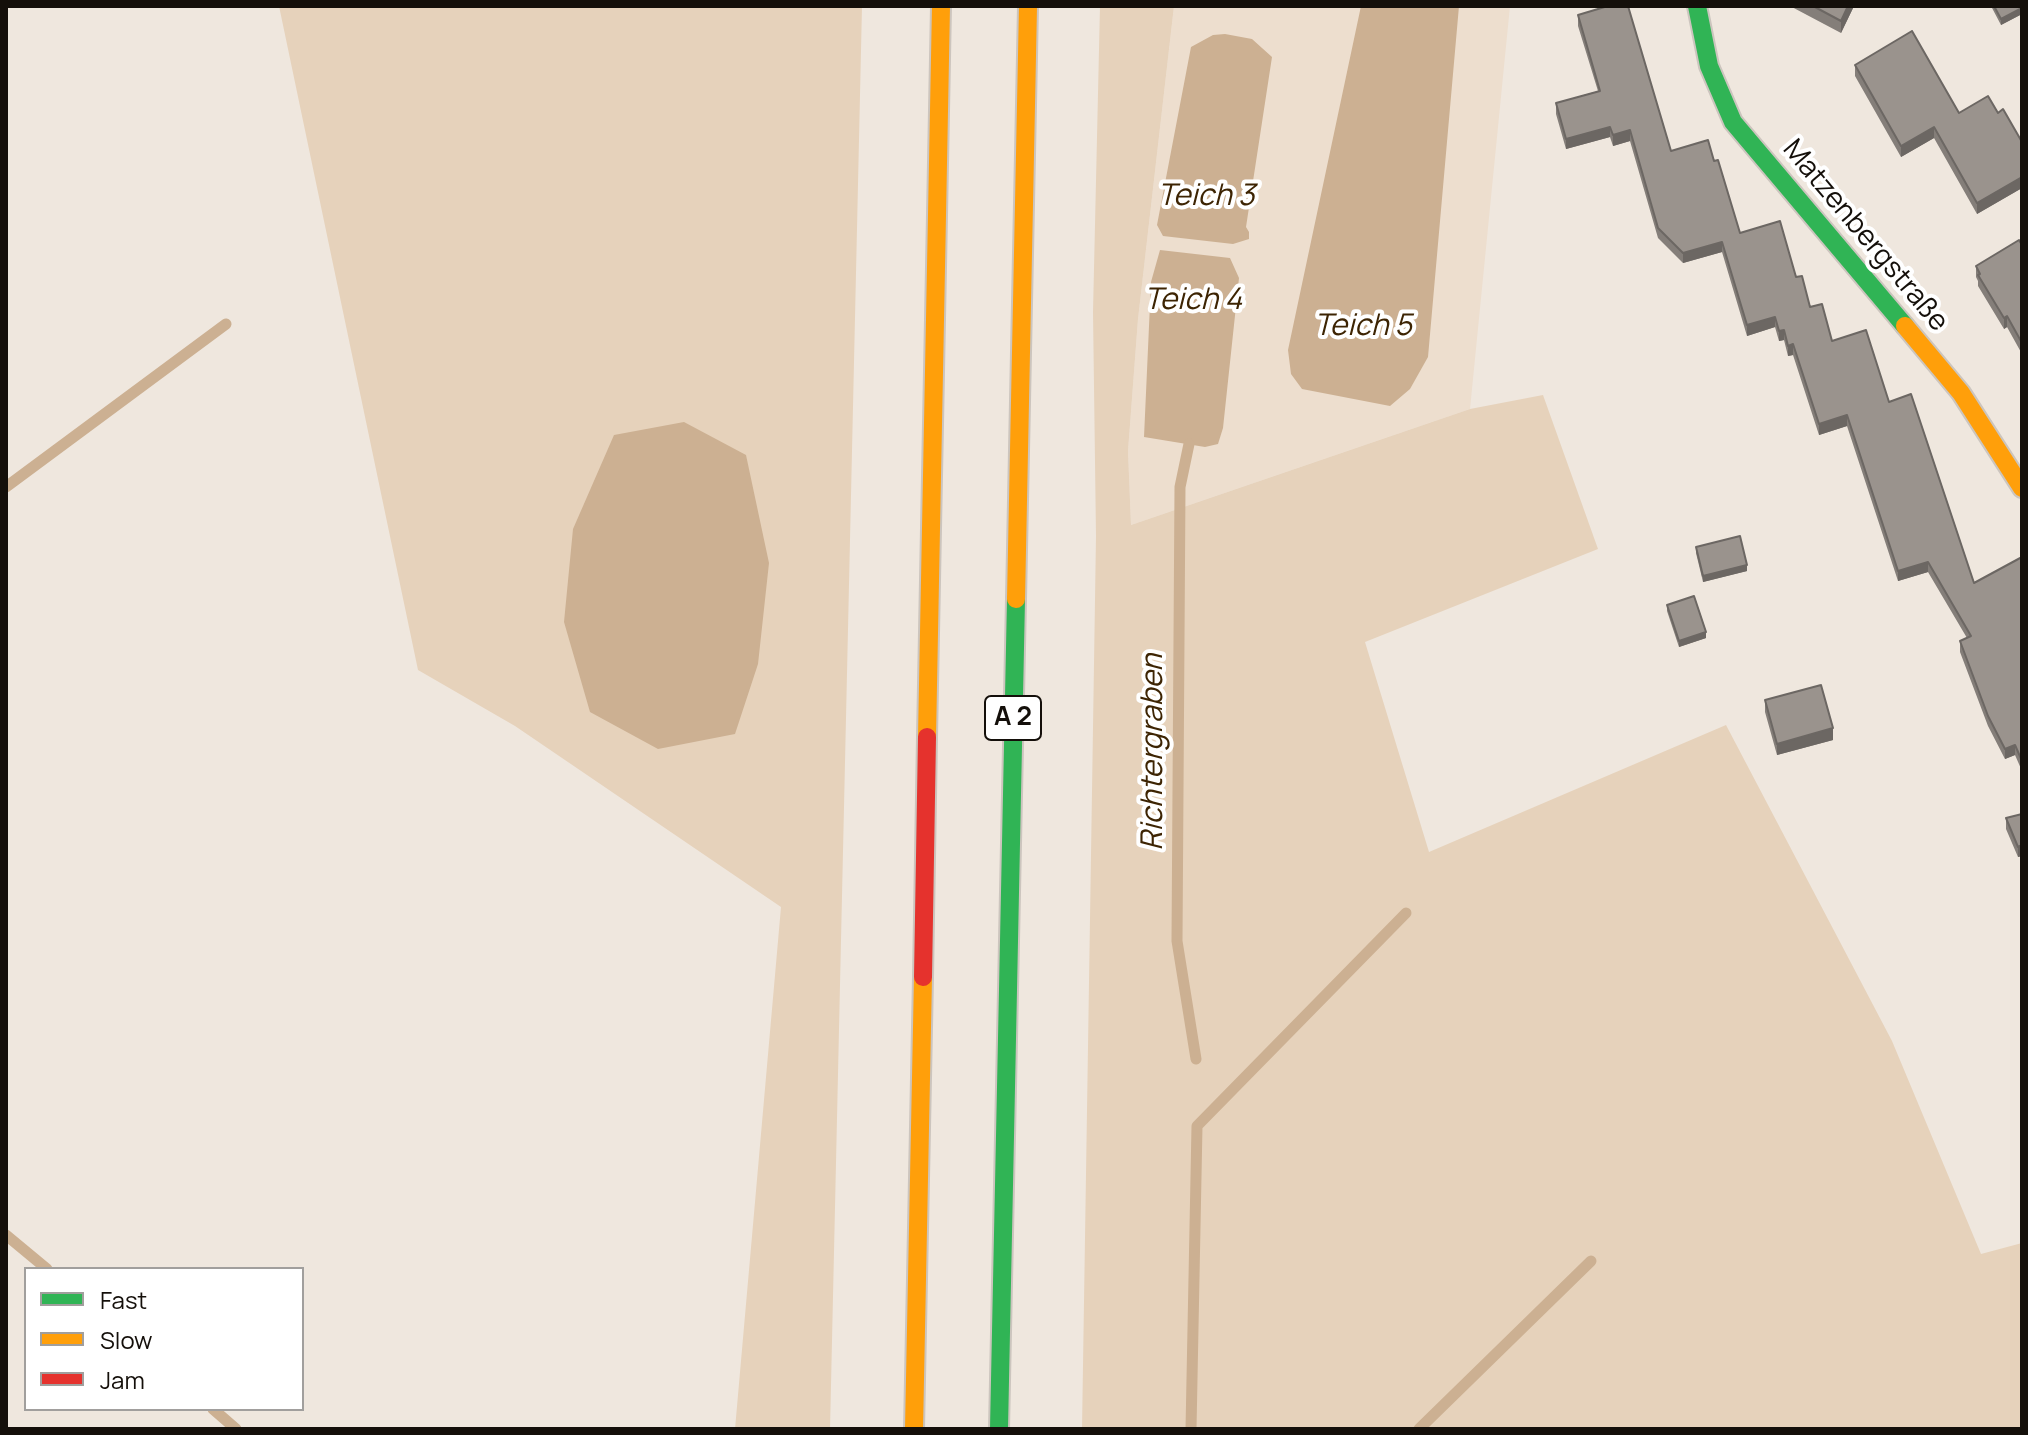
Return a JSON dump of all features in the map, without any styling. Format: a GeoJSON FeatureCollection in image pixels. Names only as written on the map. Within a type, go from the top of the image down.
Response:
{"type":"FeatureCollection","features":[{"type":"Feature","properties":{"kind":"main road"},"geometry":{"type":"LineString","coordinates":[[914,1429],[941,6]]}},
{"type":"Feature","properties":{"kind":"main road","name":"A 2"},"geometry":{"type":"LineString","coordinates":[[999,1429],[1028,6]]}},
{"type":"Feature","properties":{"kind":"main road","name":"Matzenbergstraße"},"geometry":{"type":"LineString","coordinates":[[1697,6],[1709,66],[1733,122],[1961,393],[2022,488]]}},
{"type":"Feature","properties":{"kind":"shaded area"},"geometry":{"type":"Polygon","coordinates":[[[279,6],[862,6],[830,1429],[735,1429],[781,907],[515,726],[418,670],[279,6]]]}},
{"type":"Feature","properties":{"kind":"shaded area"},"geometry":{"type":"Polygon","coordinates":[[[1100,6],[1174,6],[1138,319],[1128,451],[1131,525],[1470,409],[1543,395],[1598,549],[1365,642],[1429,852],[1726,725],[1892,1041],[1981,1254],[2022,1243],[2022,1429],[1082,1429],[1096,536],[1093,312],[1100,6]]]}},
{"type":"Feature","properties":{"kind":"shaded area"},"geometry":{"type":"Polygon","coordinates":[[[1174,6],[1510,6],[1470,409],[1131,525],[1128,451],[1138,319],[1174,6]]]}},
{"type":"Feature","properties":{"kind":"water","name":"Teich 5"},"geometry":{"type":"Polygon","coordinates":[[[1361,6],[1459,6],[1428,357],[1410,389],[1390,406],[1302,389],[1291,374],[1288,350],[1361,6]]]}},
{"type":"Feature","properties":{"kind":"water","name":"Teich 3"},"geometry":{"type":"Polygon","coordinates":[[[1213,35],[1252,39],[1272,57],[1246,227],[1249,239],[1233,244],[1163,236],[1157,225],[1191,47],[1213,35]]]}},
{"type":"Feature","properties":{"kind":"water","name":"Teich 4"},"geometry":{"type":"Polygon","coordinates":[[[1160,250],[1230,258],[1239,278],[1223,428],[1218,444],[1205,447],[1144,437],[1151,282],[1160,250]]]}},
{"type":"Feature","properties":{"kind":"water"},"geometry":{"type":"Polygon","coordinates":[[[684,422],[746,455],[769,563],[758,664],[735,734],[658,749],[590,712],[564,622],[573,529],[614,435],[684,422]]]}},
{"type":"Feature","properties":{"kind":"building"},"geometry":{"type":"Polygon","coordinates":[[[1608,6],[1628,6],[1671,151],[1708,140],[1714,161],[1718,160],[1740,233],[1780,221],[1796,277],[1802,276],[1810,307],[1822,304],[1832,341],[1866,330],[1889,402],[1911,394],[1974,583],[2022,557],[2022,761],[2015,745],[2005,749],[1988,716],[1960,641],[1971,636],[1928,562],[1898,571],[1847,415],[1819,424],[1793,344],[1788,346],[1784,330],[1779,331],[1775,317],[1747,325],[1722,242],[1683,253],[1658,228],[1630,130],[1613,135],[1610,127],[1566,139],[1556,103],[1600,91],[1578,15],[1608,6]]]}},
{"type":"Feature","properties":{"kind":"building"},"geometry":{"type":"Polygon","coordinates":[[[1813,6],[1848,6],[1841,21],[1813,6]]]}},
{"type":"Feature","properties":{"kind":"building"},"geometry":{"type":"Polygon","coordinates":[[[1994,6],[2022,6],[2022,8],[2001,19],[1994,6]]]}},
{"type":"Feature","properties":{"kind":"building"},"geometry":{"type":"Polygon","coordinates":[[[1912,31],[1959,113],[1988,96],[1998,113],[2003,109],[2022,142],[2022,177],[1977,203],[1934,127],[1901,146],[1855,65],[1912,31]]]}},
{"type":"Feature","properties":{"kind":"building"},"geometry":{"type":"Polygon","coordinates":[[[2019,240],[2022,245],[2022,343],[1978,275],[1976,266],[2019,240]]]}},
{"type":"Feature","properties":{"kind":"building"},"geometry":{"type":"Polygon","coordinates":[[[1740,536],[1747,565],[1703,576],[1696,547],[1740,536]]]}},
{"type":"Feature","properties":{"kind":"building"},"geometry":{"type":"Polygon","coordinates":[[[1694,596],[1706,632],[1679,641],[1667,605],[1694,596]]]}},
{"type":"Feature","properties":{"kind":"building"},"geometry":{"type":"Polygon","coordinates":[[[1821,685],[1833,728],[1777,744],[1765,700],[1821,685]]]}},
{"type":"Feature","properties":{"kind":"building"},"geometry":{"type":"Polygon","coordinates":[[[2022,814],[2022,845],[2018,847],[2006,818],[2022,814]]]}},
{"type":"Feature","properties":{"kind":"waterway"},"geometry":{"type":"LineString","coordinates":[[6,487],[226,324]]}},
{"type":"Feature","properties":{"kind":"waterway","name":"Richtergraben"},"geometry":{"type":"LineString","coordinates":[[1189,444],[1180,487],[1177,941],[1196,1059]]}},
{"type":"Feature","properties":{"kind":"waterway","name":"Richtergraben"},"geometry":{"type":"LineString","coordinates":[[1191,1429],[1197,1126],[1406,913]]}},
{"type":"Feature","properties":{"kind":"waterway"},"geometry":{"type":"LineString","coordinates":[[6,1235],[45,1267]]}},
{"type":"Feature","properties":{"kind":"waterway"},"geometry":{"type":"LineString","coordinates":[[1419,1429],[1591,1261]]}},
{"type":"Feature","properties":{"kind":"waterway"},"geometry":{"type":"LineString","coordinates":[[215,1411],[236,1429]]}},
{"type":"Feature","properties":{"kind":"traffic: fast"},"geometry":{"type":"LineString","coordinates":[[1697,6],[1709,66],[1733,122],[1905,326]]}},
{"type":"Feature","properties":{"kind":"traffic: fast"},"geometry":{"type":"LineString","coordinates":[[999,1429],[1016,599]]}},
{"type":"Feature","properties":{"kind":"traffic: slow"},"geometry":{"type":"LineString","coordinates":[[927,737],[941,6]]}},
{"type":"Feature","properties":{"kind":"traffic: slow"},"geometry":{"type":"LineString","coordinates":[[1016,599],[1028,6]]}},
{"type":"Feature","properties":{"kind":"traffic: slow"},"geometry":{"type":"LineString","coordinates":[[1905,326],[1961,393],[2022,488]]}},
{"type":"Feature","properties":{"kind":"traffic: slow"},"geometry":{"type":"LineString","coordinates":[[914,1429],[923,977]]}},
{"type":"Feature","properties":{"kind":"traffic: jam"},"geometry":{"type":"LineString","coordinates":[[923,977],[927,737]]}}]}
